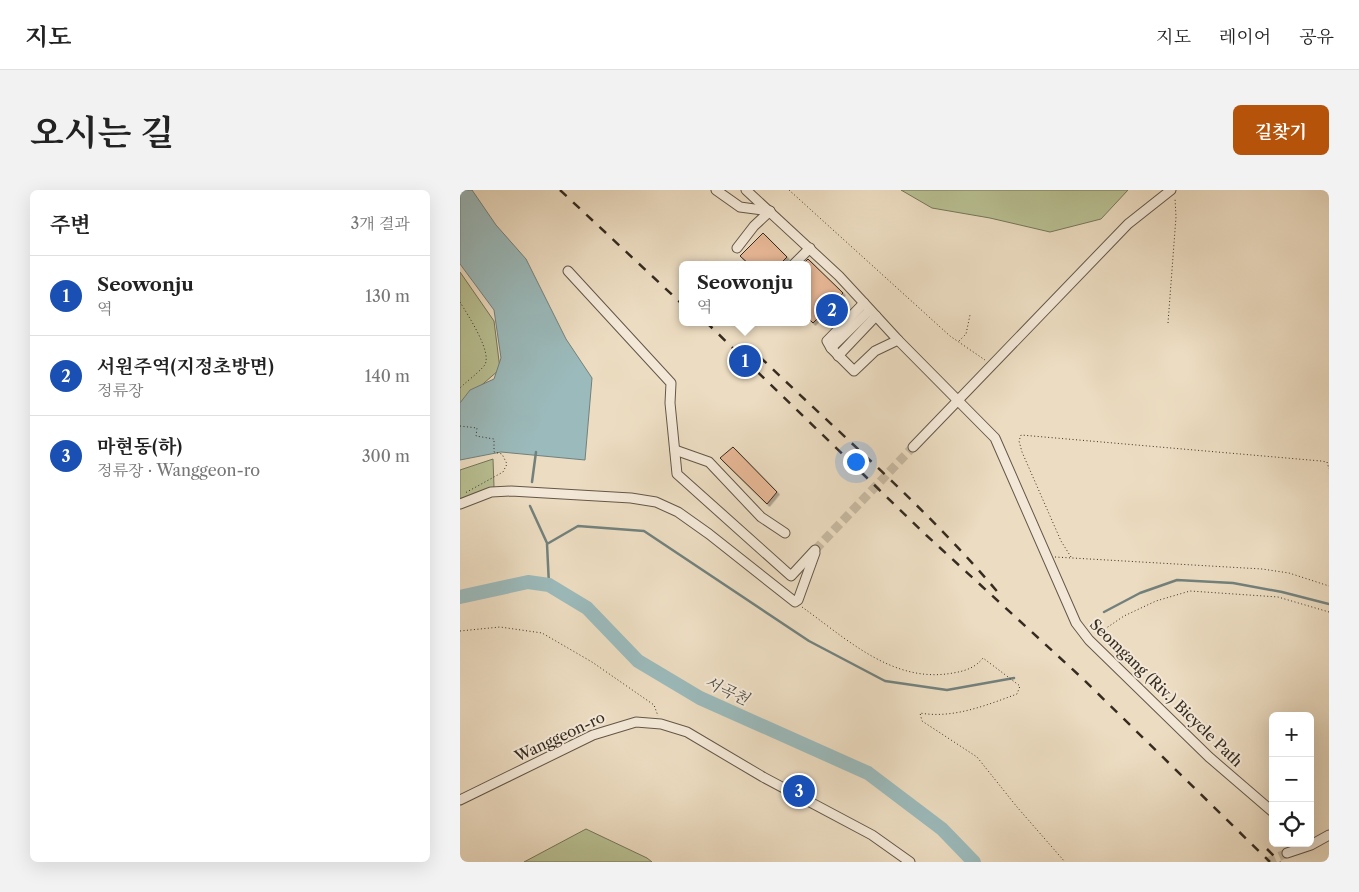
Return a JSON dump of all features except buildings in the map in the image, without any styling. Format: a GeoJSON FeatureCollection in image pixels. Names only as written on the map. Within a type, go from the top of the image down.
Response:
{"type":"FeatureCollection","features":[{"type":"Feature","properties":{"kind":"street"},"geometry":{"type":"LineString","coordinates":[[716,190],[740,208],[770,211]]}},
{"type":"Feature","properties":{"kind":"street","name":"Seomgang (Riv.) Bicycle Path"},"geometry":{"type":"LineString","coordinates":[[746,190],[810,248],[990,433],[999,445],[1068,610],[1089,640],[1209,757],[1269,809]]}},
{"type":"Feature","properties":{"kind":"street"},"geometry":{"type":"LineString","coordinates":[[913,447],[1128,224],[1172,190]]}},
{"type":"Feature","properties":{"kind":"street"},"geometry":{"type":"LineString","coordinates":[[737,248],[754,226],[770,211]]}},
{"type":"Feature","properties":{"kind":"street"},"geometry":{"type":"LineString","coordinates":[[797,261],[810,248]]}},
{"type":"Feature","properties":{"kind":"street"},"geometry":{"type":"LineString","coordinates":[[460,504],[490,492],[511,491],[631,498],[656,502],[678,512],[795,602],[798,600],[815,550],[791,576],[678,474],[670,403],[671,383],[568,271]]}},
{"type":"Feature","properties":{"kind":"street"},"geometry":{"type":"LineString","coordinates":[[870,310],[831,348],[838,356],[854,370],[875,351],[898,340]]}},
{"type":"Feature","properties":{"kind":"street"},"geometry":{"type":"LineString","coordinates":[[838,356],[870,310]]}},
{"type":"Feature","properties":{"kind":"street"},"geometry":{"type":"LineString","coordinates":[[675,450],[709,462],[761,516],[785,533]]}},
{"type":"Feature","properties":{"kind":"street","name":"Wanggeon-ro"},"geometry":{"type":"LineString","coordinates":[[460,800],[593,735],[636,722],[661,724],[687,732],[763,777],[872,835],[910,862]]}},
{"type":"Feature","properties":{"kind":"street"},"geometry":{"type":"LineString","coordinates":[[1314,842],[1329,835]]}},
{"type":"Feature","properties":{"kind":"street"},"geometry":{"type":"LineString","coordinates":[[1287,853],[1303,847]]}},
{"type":"Feature","properties":{"kind":"path"},"geometry":{"type":"LineString","coordinates":[[789,190],[959,342],[993,365]]}},
{"type":"Feature","properties":{"kind":"path"},"geometry":{"type":"LineString","coordinates":[[1168,322],[1176,217],[1172,190]]}},
{"type":"Feature","properties":{"kind":"path"},"geometry":{"type":"LineString","coordinates":[[460,302],[476,331],[486,358],[485,365],[460,388]]}},
{"type":"Feature","properties":{"kind":"path"},"geometry":{"type":"LineString","coordinates":[[959,342],[966,334],[970,315]]}},
{"type":"Feature","properties":{"kind":"path"},"geometry":{"type":"LineString","coordinates":[[460,426],[477,428],[476,436],[494,439],[494,452],[502,454],[507,464],[503,472],[467,491],[460,497]]}},
{"type":"Feature","properties":{"kind":"path"},"geometry":{"type":"LineString","coordinates":[[1071,557],[1061,541],[1022,452],[1019,441],[1021,436],[1321,461],[1327,462],[1329,469]]}},
{"type":"Feature","properties":{"kind":"path"},"geometry":{"type":"LineString","coordinates":[[1048,561],[1056,556],[1262,569],[1289,573],[1329,586]]}},
{"type":"Feature","properties":{"kind":"path"},"geometry":{"type":"LineString","coordinates":[[1089,640],[1124,616],[1156,600],[1190,591],[1206,590],[1278,597],[1329,612]]}},
{"type":"Feature","properties":{"kind":"path"},"geometry":{"type":"LineString","coordinates":[[795,602],[868,654],[889,666],[906,672],[941,675],[966,670],[978,665],[983,658],[1020,686],[1016,694],[972,710],[920,713],[922,721],[977,757],[1065,862]]}},
{"type":"Feature","properties":{"kind":"path"},"geometry":{"type":"LineString","coordinates":[[460,631],[478,628],[514,627],[553,637],[654,705],[661,724]]}},
{"type":"Feature","properties":{"kind":"green space"},"geometry":{"type":"Polygon","coordinates":[[[901,190],[1128,190],[1101,219],[1050,232],[990,218],[932,208],[901,190]]]}},
{"type":"Feature","properties":{"kind":"green space"},"geometry":{"type":"Polygon","coordinates":[[[460,272],[494,321],[500,369],[460,404],[460,272]]]}},
{"type":"Feature","properties":{"kind":"green space"},"geometry":{"type":"Polygon","coordinates":[[[493,459],[494,487],[460,502],[460,470],[493,459]]]}},
{"type":"Feature","properties":{"kind":"green space"},"geometry":{"type":"Polygon","coordinates":[[[586,829],[647,858],[652,862],[524,862],[586,829]]]}},
{"type":"Feature","properties":{"kind":"water"},"geometry":{"type":"Polygon","coordinates":[[[460,190],[472,190],[496,225],[526,259],[566,339],[592,378],[585,460],[501,452],[460,460],[460,403],[470,390],[494,379],[501,358],[494,310],[460,264],[460,190]]]}},
{"type":"Feature","properties":{"kind":"waterway"},"geometry":{"type":"LineString","coordinates":[[532,482],[536,452]]}},
{"type":"Feature","properties":{"kind":"waterway"},"geometry":{"type":"LineString","coordinates":[[530,506],[547,543]]}},
{"type":"Feature","properties":{"kind":"waterway"},"geometry":{"type":"LineString","coordinates":[[549,585],[547,544],[578,526],[644,531],[809,641],[885,681],[947,690],[1014,678]]}},
{"type":"Feature","properties":{"kind":"waterway"},"geometry":{"type":"LineString","coordinates":[[1104,612],[1140,593],[1177,580],[1233,583],[1282,592],[1329,604]]}},
{"type":"Feature","properties":{"kind":"waterway","name":"서곡천"},"geometry":{"type":"LineString","coordinates":[[460,597],[528,582],[549,585],[587,608],[638,661],[700,698],[868,773],[942,829],[974,862]]}},
{"type":"Feature","properties":{"kind":"tunnel"},"geometry":{"type":"LineString","coordinates":[[815,550],[913,447]]}},
{"type":"Feature","properties":{"kind":"tunnel"},"geometry":{"type":"LineString","coordinates":[[1267,862],[1287,853]]}},
{"type":"Feature","properties":{"kind":"railway"},"geometry":{"type":"LineString","coordinates":[[560,190],[679,301]]}},
{"type":"Feature","properties":{"kind":"railway"},"geometry":{"type":"LineString","coordinates":[[710,326],[926,535],[1082,678],[1270,862]]}},
{"type":"Feature","properties":{"kind":"railway"},"geometry":{"type":"LineString","coordinates":[[760,357],[884,473],[944,533],[1001,596]]}},
{"type":"Feature","properties":{"kind":"railway"},"geometry":{"type":"LineString","coordinates":[[1267,849],[1280,862]]}},
{"type":"Feature","properties":{"kind":"place","name":"서원주역(지정초방면)"},"geometry":{"type":"Point","coordinates":[832,310]}},
{"type":"Feature","properties":{"kind":"place","name":"Seowonju"},"geometry":{"type":"Point","coordinates":[745,361]}},
{"type":"Feature","properties":{"kind":"place","name":"마현동(하)"},"geometry":{"type":"Point","coordinates":[799,791]}}]}
